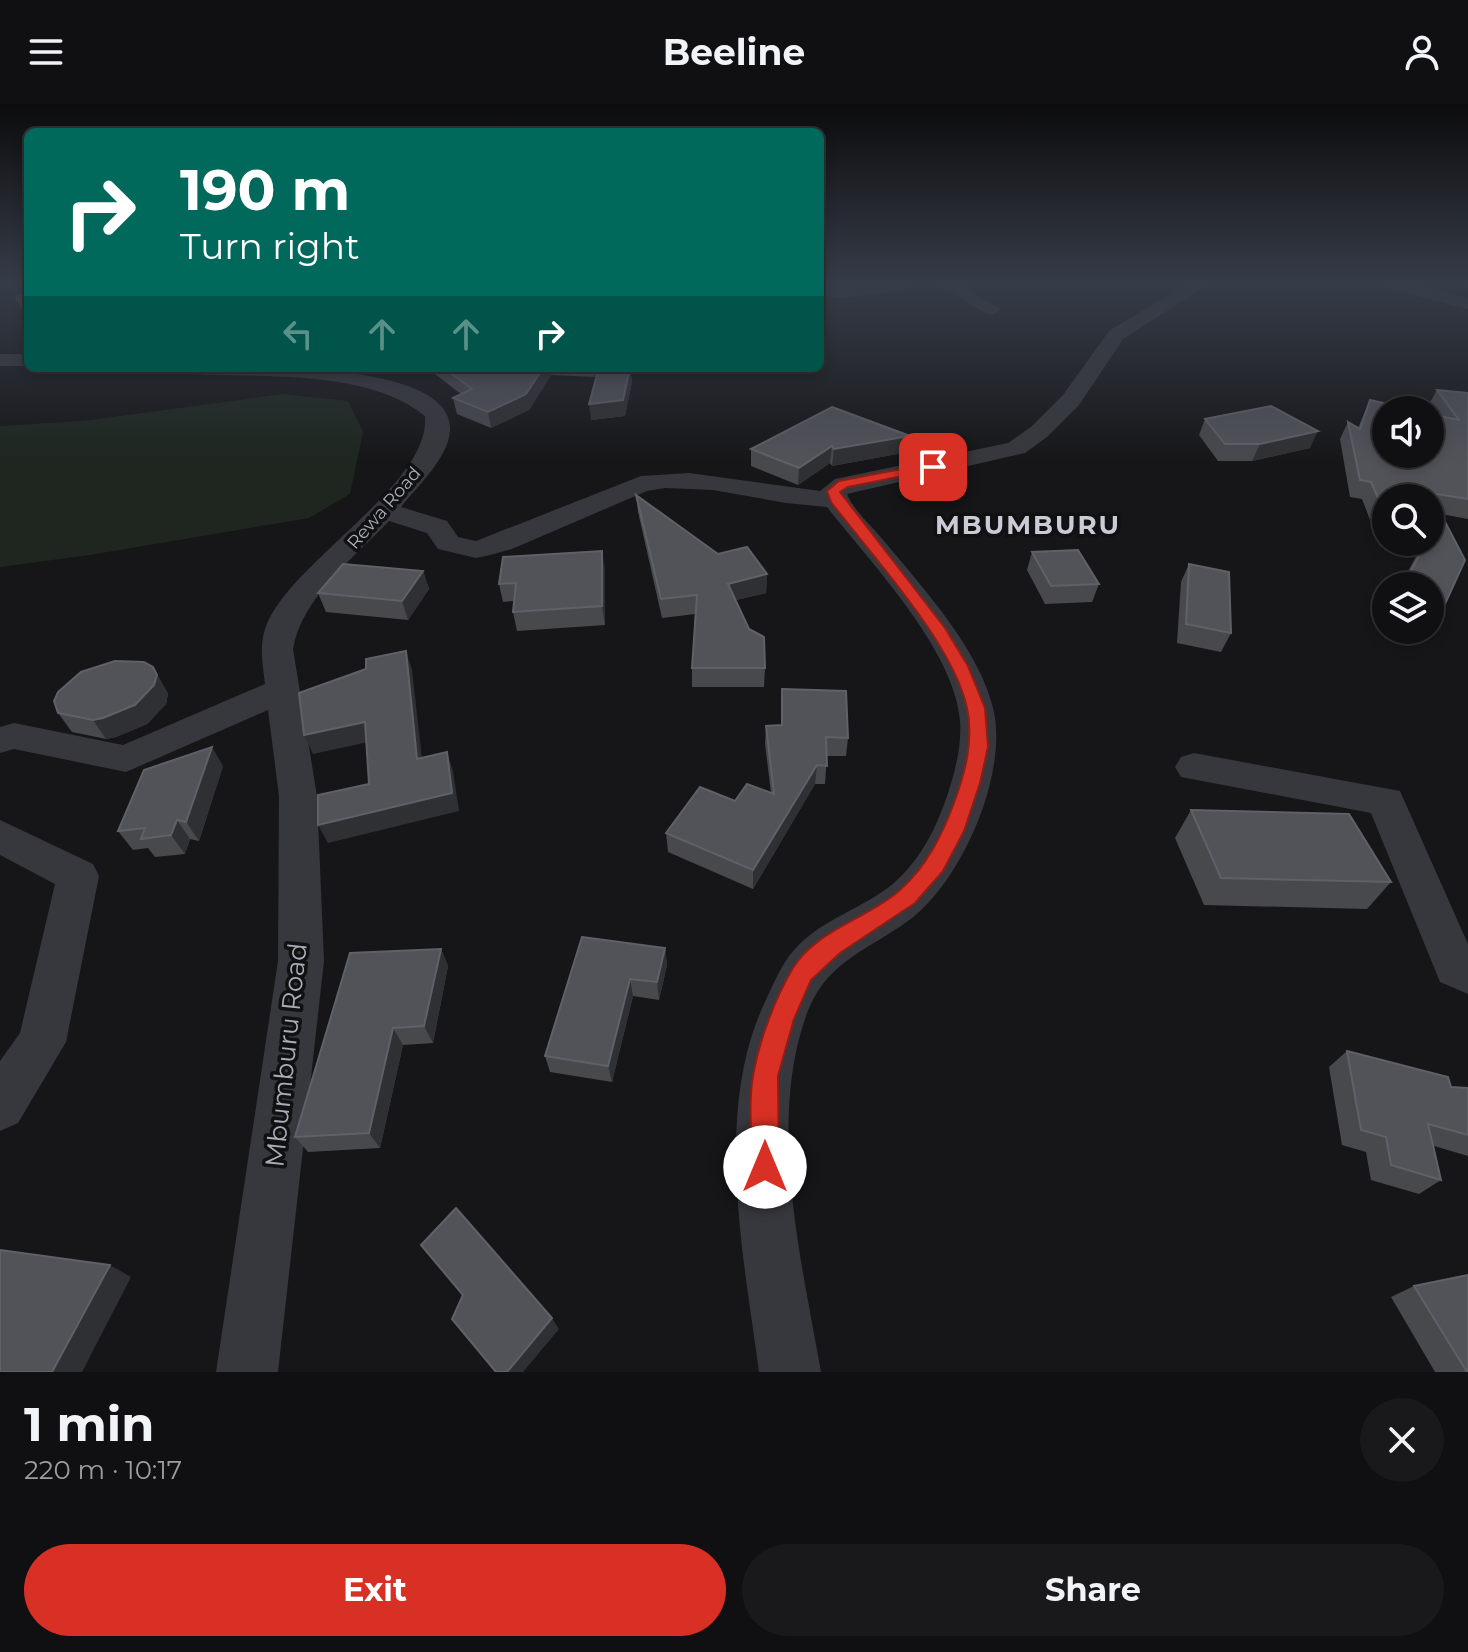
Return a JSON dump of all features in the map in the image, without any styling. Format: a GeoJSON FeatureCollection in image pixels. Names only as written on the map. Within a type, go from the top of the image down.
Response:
{"type":"FeatureCollection","features":[{"type":"Feature","properties":{"kind":"street"},"geometry":{"type":"LineString","coordinates":[[790,1372],[765,1197],[765,1076],[782,1019],[803,973],[832,946],[908,897],[935,865],[954,831],[971,783],[978,747],[976,708],[959,666],[939,632],[835,499],[833,491],[844,484],[1016,448],[1039,432],[1071,400],[1110,344]]}},
{"type":"Feature","properties":{"kind":"street"},"geometry":{"type":"LineString","coordinates":[[0,360],[24,360]]}},
{"type":"Feature","properties":{"kind":"street","name":"Rewa Road"},"geometry":{"type":"LineString","coordinates":[[249,372],[351,379],[413,396],[436,414],[438,432],[427,457],[384,511],[301,597],[281,627],[277,649],[283,690]]}},
{"type":"Feature","properties":{"kind":"street"},"geometry":{"type":"LineString","coordinates":[[351,379],[368,372]]}},
{"type":"Feature","properties":{"kind":"street"},"geometry":{"type":"LineString","coordinates":[[384,511],[437,527],[448,543],[476,550],[502,543],[641,484],[659,480],[697,481],[807,500],[835,499]]}},
{"type":"Feature","properties":{"kind":"street"},"geometry":{"type":"LineString","coordinates":[[0,740],[14,736],[126,759],[283,690]]}},
{"type":"Feature","properties":{"kind":"street","name":"Mbumburu Road"},"geometry":{"type":"LineString","coordinates":[[247,1372],[301,961],[298,796],[283,690]]}},
{"type":"Feature","properties":{"kind":"street"},"geometry":{"type":"LineString","coordinates":[[1194,767],[1386,801],[1456,968],[1468,974]]}},
{"type":"Feature","properties":{"kind":"street"},"geometry":{"type":"LineString","coordinates":[[0,836],[78,876],[42,1042],[0,1105]]}},
{"type":"Feature","properties":{"kind":"shaded area"},"geometry":{"type":"Polygon","coordinates":[[[283,394],[348,401],[363,432],[350,494],[309,518],[0,567],[0,426],[83,421],[283,394]]]}},
{"type":"Feature","properties":{"kind":"building"},"geometry":{"type":"Polygon","coordinates":[[[449,372],[540,372],[526,394],[488,412],[453,398],[472,389],[449,372]]]}},
{"type":"Feature","properties":{"kind":"building"},"geometry":{"type":"Polygon","coordinates":[[[598,372],[629,372],[623,400],[589,404],[598,372]]]}},
{"type":"Feature","properties":{"kind":"building"},"geometry":{"type":"Polygon","coordinates":[[[1437,390],[1468,393],[1468,499],[1444,495],[1444,484],[1372,484],[1360,480],[1348,422],[1360,429],[1370,400],[1372,468],[1444,468],[1444,417],[1459,420],[1437,390]]]}},
{"type":"Feature","properties":{"kind":"building"},"geometry":{"type":"Polygon","coordinates":[[[1271,406],[1318,431],[1260,444],[1225,444],[1205,419],[1271,406]]]}},
{"type":"Feature","properties":{"kind":"building"},"geometry":{"type":"Polygon","coordinates":[[[832,407],[910,436],[834,449],[832,446],[799,468],[751,449],[832,407]]]}},
{"type":"Feature","properties":{"kind":"building"},"geometry":{"type":"Polygon","coordinates":[[[636,495],[718,554],[747,547],[767,574],[728,584],[749,629],[764,637],[765,668],[692,668],[697,595],[661,599],[636,495]]]}},
{"type":"Feature","properties":{"kind":"building"},"geometry":{"type":"Polygon","coordinates":[[[1444,520],[1465,560],[1444,606],[1444,572],[1410,572],[1419,556],[1444,556],[1444,520]]]}},
{"type":"Feature","properties":{"kind":"building"},"geometry":{"type":"Polygon","coordinates":[[[1078,550],[1099,584],[1051,586],[1032,552],[1078,550]]]}},
{"type":"Feature","properties":{"kind":"building"},"geometry":{"type":"Polygon","coordinates":[[[602,551],[602,606],[513,612],[516,583],[499,584],[503,557],[602,551]]]}},
{"type":"Feature","properties":{"kind":"building"},"geometry":{"type":"Polygon","coordinates":[[[343,564],[423,571],[402,601],[318,593],[343,564]]]}},
{"type":"Feature","properties":{"kind":"building"},"geometry":{"type":"Polygon","coordinates":[[[1189,564],[1229,572],[1231,633],[1186,624],[1189,564]]]}},
{"type":"Feature","properties":{"kind":"building"},"geometry":{"type":"Polygon","coordinates":[[[406,651],[417,759],[447,752],[452,793],[318,825],[318,795],[369,784],[365,722],[304,735],[299,693],[366,669],[366,659],[406,651]]]}},
{"type":"Feature","properties":{"kind":"building"},"geometry":{"type":"Polygon","coordinates":[[[115,661],[144,662],[153,667],[157,675],[154,685],[135,705],[93,720],[58,713],[54,701],[58,692],[81,672],[115,661]]]}},
{"type":"Feature","properties":{"kind":"building"},"geometry":{"type":"Polygon","coordinates":[[[782,689],[846,691],[848,738],[826,737],[827,766],[817,765],[753,870],[666,833],[700,787],[735,801],[747,784],[774,794],[766,726],[782,725],[782,689]]]}},
{"type":"Feature","properties":{"kind":"building"},"geometry":{"type":"Polygon","coordinates":[[[212,747],[186,822],[177,820],[171,835],[141,839],[145,828],[118,831],[144,770],[212,747]]]}},
{"type":"Feature","properties":{"kind":"building"},"geometry":{"type":"Polygon","coordinates":[[[1191,810],[1349,814],[1391,882],[1221,878],[1191,810]]]}},
{"type":"Feature","properties":{"kind":"building"},"geometry":{"type":"Polygon","coordinates":[[[582,937],[665,948],[657,982],[630,979],[608,1066],[545,1056],[582,937]]]}},
{"type":"Feature","properties":{"kind":"building"},"geometry":{"type":"Polygon","coordinates":[[[441,949],[424,1026],[393,1028],[369,1133],[295,1137],[350,953],[441,949]]]}},
{"type":"Feature","properties":{"kind":"building"},"geometry":{"type":"Polygon","coordinates":[[[1347,1051],[1448,1077],[1451,1087],[1468,1088],[1468,1135],[1428,1124],[1441,1180],[1391,1165],[1386,1137],[1361,1130],[1347,1051]]]}},
{"type":"Feature","properties":{"kind":"building"},"geometry":{"type":"Polygon","coordinates":[[[456,1208],[552,1318],[507,1372],[496,1372],[452,1319],[463,1295],[421,1245],[456,1208]]]}},
{"type":"Feature","properties":{"kind":"building"},"geometry":{"type":"Polygon","coordinates":[[[0,1250],[110,1265],[52,1372],[0,1372],[0,1250]]]}},
{"type":"Feature","properties":{"kind":"building"},"geometry":{"type":"Polygon","coordinates":[[[1468,1275],[1468,1372],[1467,1372],[1414,1286],[1468,1275]]]}},
{"type":"Feature","properties":{"kind":"district","name":"MBUMBURU"},"geometry":{"type":"Point","coordinates":[1028,525]}},
{"type":"Feature","properties":{"kind":"route"},"geometry":{"type":"LineString","coordinates":[[765,1167],[765,1076],[782,1019],[803,973],[832,946],[908,897],[935,865],[954,831],[971,783],[978,747],[976,708],[959,666],[939,632],[835,499],[833,491],[844,484],[933,467]]}}]}
